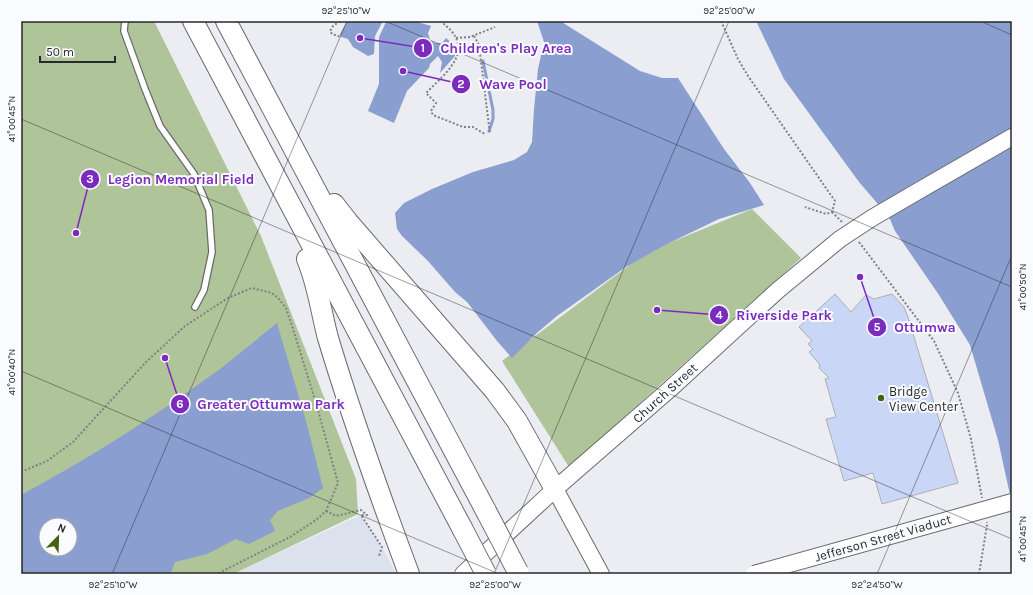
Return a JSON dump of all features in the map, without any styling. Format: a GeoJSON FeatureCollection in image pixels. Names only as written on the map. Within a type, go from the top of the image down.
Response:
{"type":"FeatureCollection","features":[{"type":"Feature","properties":{"kind":"highway"},"geometry":{"type":"LineString","coordinates":[[193,21],[486,574]]}},
{"type":"Feature","properties":{"kind":"highway"},"geometry":{"type":"LineString","coordinates":[[226,21],[298,158],[363,276],[414,377],[519,573]]}},
{"type":"Feature","properties":{"kind":"highway"},"geometry":{"type":"LineString","coordinates":[[298,158],[348,222],[495,391],[517,421],[555,490]]}},
{"type":"Feature","properties":{"kind":"highway"},"geometry":{"type":"LineString","coordinates":[[268,165],[314,277],[328,337],[389,520],[409,574]]}},
{"type":"Feature","properties":{"kind":"main road","name":"Church Street"},"geometry":{"type":"LineString","coordinates":[[463,574],[777,291],[840,239],[872,218],[1012,137]]}},
{"type":"Feature","properties":{"kind":"main road"},"geometry":{"type":"LineString","coordinates":[[555,490],[601,574]]}},
{"type":"Feature","properties":{"kind":"main road","name":"Jefferson Street Viaduct"},"geometry":{"type":"LineString","coordinates":[[754,574],[1012,502]]}},
{"type":"Feature","properties":{"kind":"lane"},"geometry":{"type":"LineString","coordinates":[[125,21],[124,31],[160,126],[194,174],[209,210],[212,252],[204,290],[195,307]]}},
{"type":"Feature","properties":{"kind":"path"},"geometry":{"type":"LineString","coordinates":[[340,21],[333,26],[330,31],[332,34],[341,37]]}},
{"type":"Feature","properties":{"kind":"path"},"geometry":{"type":"LineString","coordinates":[[440,21],[454,32],[459,43],[458,57],[445,74],[426,93],[436,102],[431,111],[433,115],[463,127],[473,127],[485,134]]}},
{"type":"Feature","properties":{"kind":"path"},"geometry":{"type":"LineString","coordinates":[[721,21],[738,59],[748,76],[835,201],[832,212],[826,214],[805,207]]}},
{"type":"Feature","properties":{"kind":"path"},"geometry":{"type":"LineString","coordinates":[[456,38],[470,38],[495,27]]}},
{"type":"Feature","properties":{"kind":"path"},"geometry":{"type":"LineString","coordinates":[[474,36],[479,45],[490,134]]}},
{"type":"Feature","properties":{"kind":"path"},"geometry":{"type":"LineString","coordinates":[[852,232],[934,341],[958,393],[971,439],[982,499]]}},
{"type":"Feature","properties":{"kind":"path"},"geometry":{"type":"LineString","coordinates":[[21,472],[47,461],[73,442],[146,362],[185,326],[228,298],[252,288],[272,293],[286,308],[316,403],[338,483],[326,511],[316,520],[290,537],[217,574]]}},
{"type":"Feature","properties":{"kind":"path"},"geometry":{"type":"LineString","coordinates":[[326,511],[336,516],[361,510],[367,515],[362,515],[382,547],[379,556]]}},
{"type":"Feature","properties":{"kind":"path"},"geometry":{"type":"LineString","coordinates":[[979,574],[987,525],[986,519]]}},
{"type":"Feature","properties":{"kind":"shaded area"},"geometry":{"type":"Polygon","coordinates":[[[361,515],[382,547],[396,574],[233,574],[361,515]]]}},
{"type":"Feature","properties":{"kind":"green space"},"geometry":{"type":"Polygon","coordinates":[[[21,21],[154,21],[261,236],[356,479],[358,514],[233,574],[21,574],[21,21]]]}},
{"type":"Feature","properties":{"kind":"green space"},"geometry":{"type":"Polygon","coordinates":[[[752,209],[801,258],[569,467],[502,361],[647,252],[752,209]]]}},
{"type":"Feature","properties":{"kind":"water"},"geometry":{"type":"Polygon","coordinates":[[[347,21],[383,21],[375,36],[374,54],[368,56],[353,47],[348,39],[341,37],[340,34],[347,21]]]}},
{"type":"Feature","properties":{"kind":"water"},"geometry":{"type":"Polygon","coordinates":[[[414,21],[431,26],[428,33],[430,40],[435,43],[442,43],[446,38],[453,44],[455,56],[440,73],[442,62],[438,56],[430,64],[429,68],[407,91],[394,123],[368,111],[379,84],[379,37],[386,22],[414,21]]]}},
{"type":"Feature","properties":{"kind":"water"},"geometry":{"type":"Polygon","coordinates":[[[537,21],[560,21],[640,71],[662,78],[678,78],[724,149],[750,183],[764,205],[719,219],[663,246],[626,267],[557,316],[538,332],[512,358],[467,302],[455,292],[428,261],[402,236],[397,229],[395,213],[404,203],[432,189],[473,172],[514,160],[527,152],[532,142],[538,69],[544,42],[537,21]]]}},
{"type":"Feature","properties":{"kind":"water"},"geometry":{"type":"Polygon","coordinates":[[[756,21],[1012,21],[1012,504],[998,440],[970,345],[939,295],[895,231],[889,217],[859,182],[784,79],[756,21]]]}},
{"type":"Feature","properties":{"kind":"water"},"geometry":{"type":"Polygon","coordinates":[[[277,323],[306,421],[323,488],[309,498],[278,511],[270,520],[275,531],[249,544],[236,539],[207,554],[175,562],[171,572],[172,574],[21,574],[21,495],[98,451],[148,419],[235,358],[277,323]]]}},
{"type":"Feature","properties":{"kind":"building","name":"Bridge View Center"},"geometry":{"type":"Polygon","coordinates":[[[835,294],[851,312],[866,295],[874,299],[892,294],[904,307],[958,483],[882,504],[873,473],[844,481],[826,419],[836,417],[825,379],[829,378],[819,368],[820,365],[809,352],[813,349],[808,344],[812,341],[799,327],[835,294]]]}},
{"type":"Feature","properties":{"kind":"waterway"},"geometry":{"type":"LineString","coordinates":[[483,61],[493,110],[493,119],[489,131]]}},
{"type":"Feature","properties":{"kind":"place","name":"Children's Play Area"},"geometry":{"type":"Point","coordinates":[360,38]}},
{"type":"Feature","properties":{"kind":"place","name":"Wave Pool"},"geometry":{"type":"Point","coordinates":[403,71]}},
{"type":"Feature","properties":{"kind":"place","name":"Legion Memorial Field"},"geometry":{"type":"Point","coordinates":[76,233]}},
{"type":"Feature","properties":{"kind":"place","name":"Ottumwa"},"geometry":{"type":"Point","coordinates":[860,277]}},
{"type":"Feature","properties":{"kind":"place","name":"Riverside Park"},"geometry":{"type":"Point","coordinates":[657,310]}},
{"type":"Feature","properties":{"kind":"place","name":"Greater Ottumwa Park"},"geometry":{"type":"Point","coordinates":[165,358]}},
{"type":"Feature","properties":{"kind":"place","name":"Bridge View Center"},"geometry":{"type":"Point","coordinates":[881,398]}}]}
